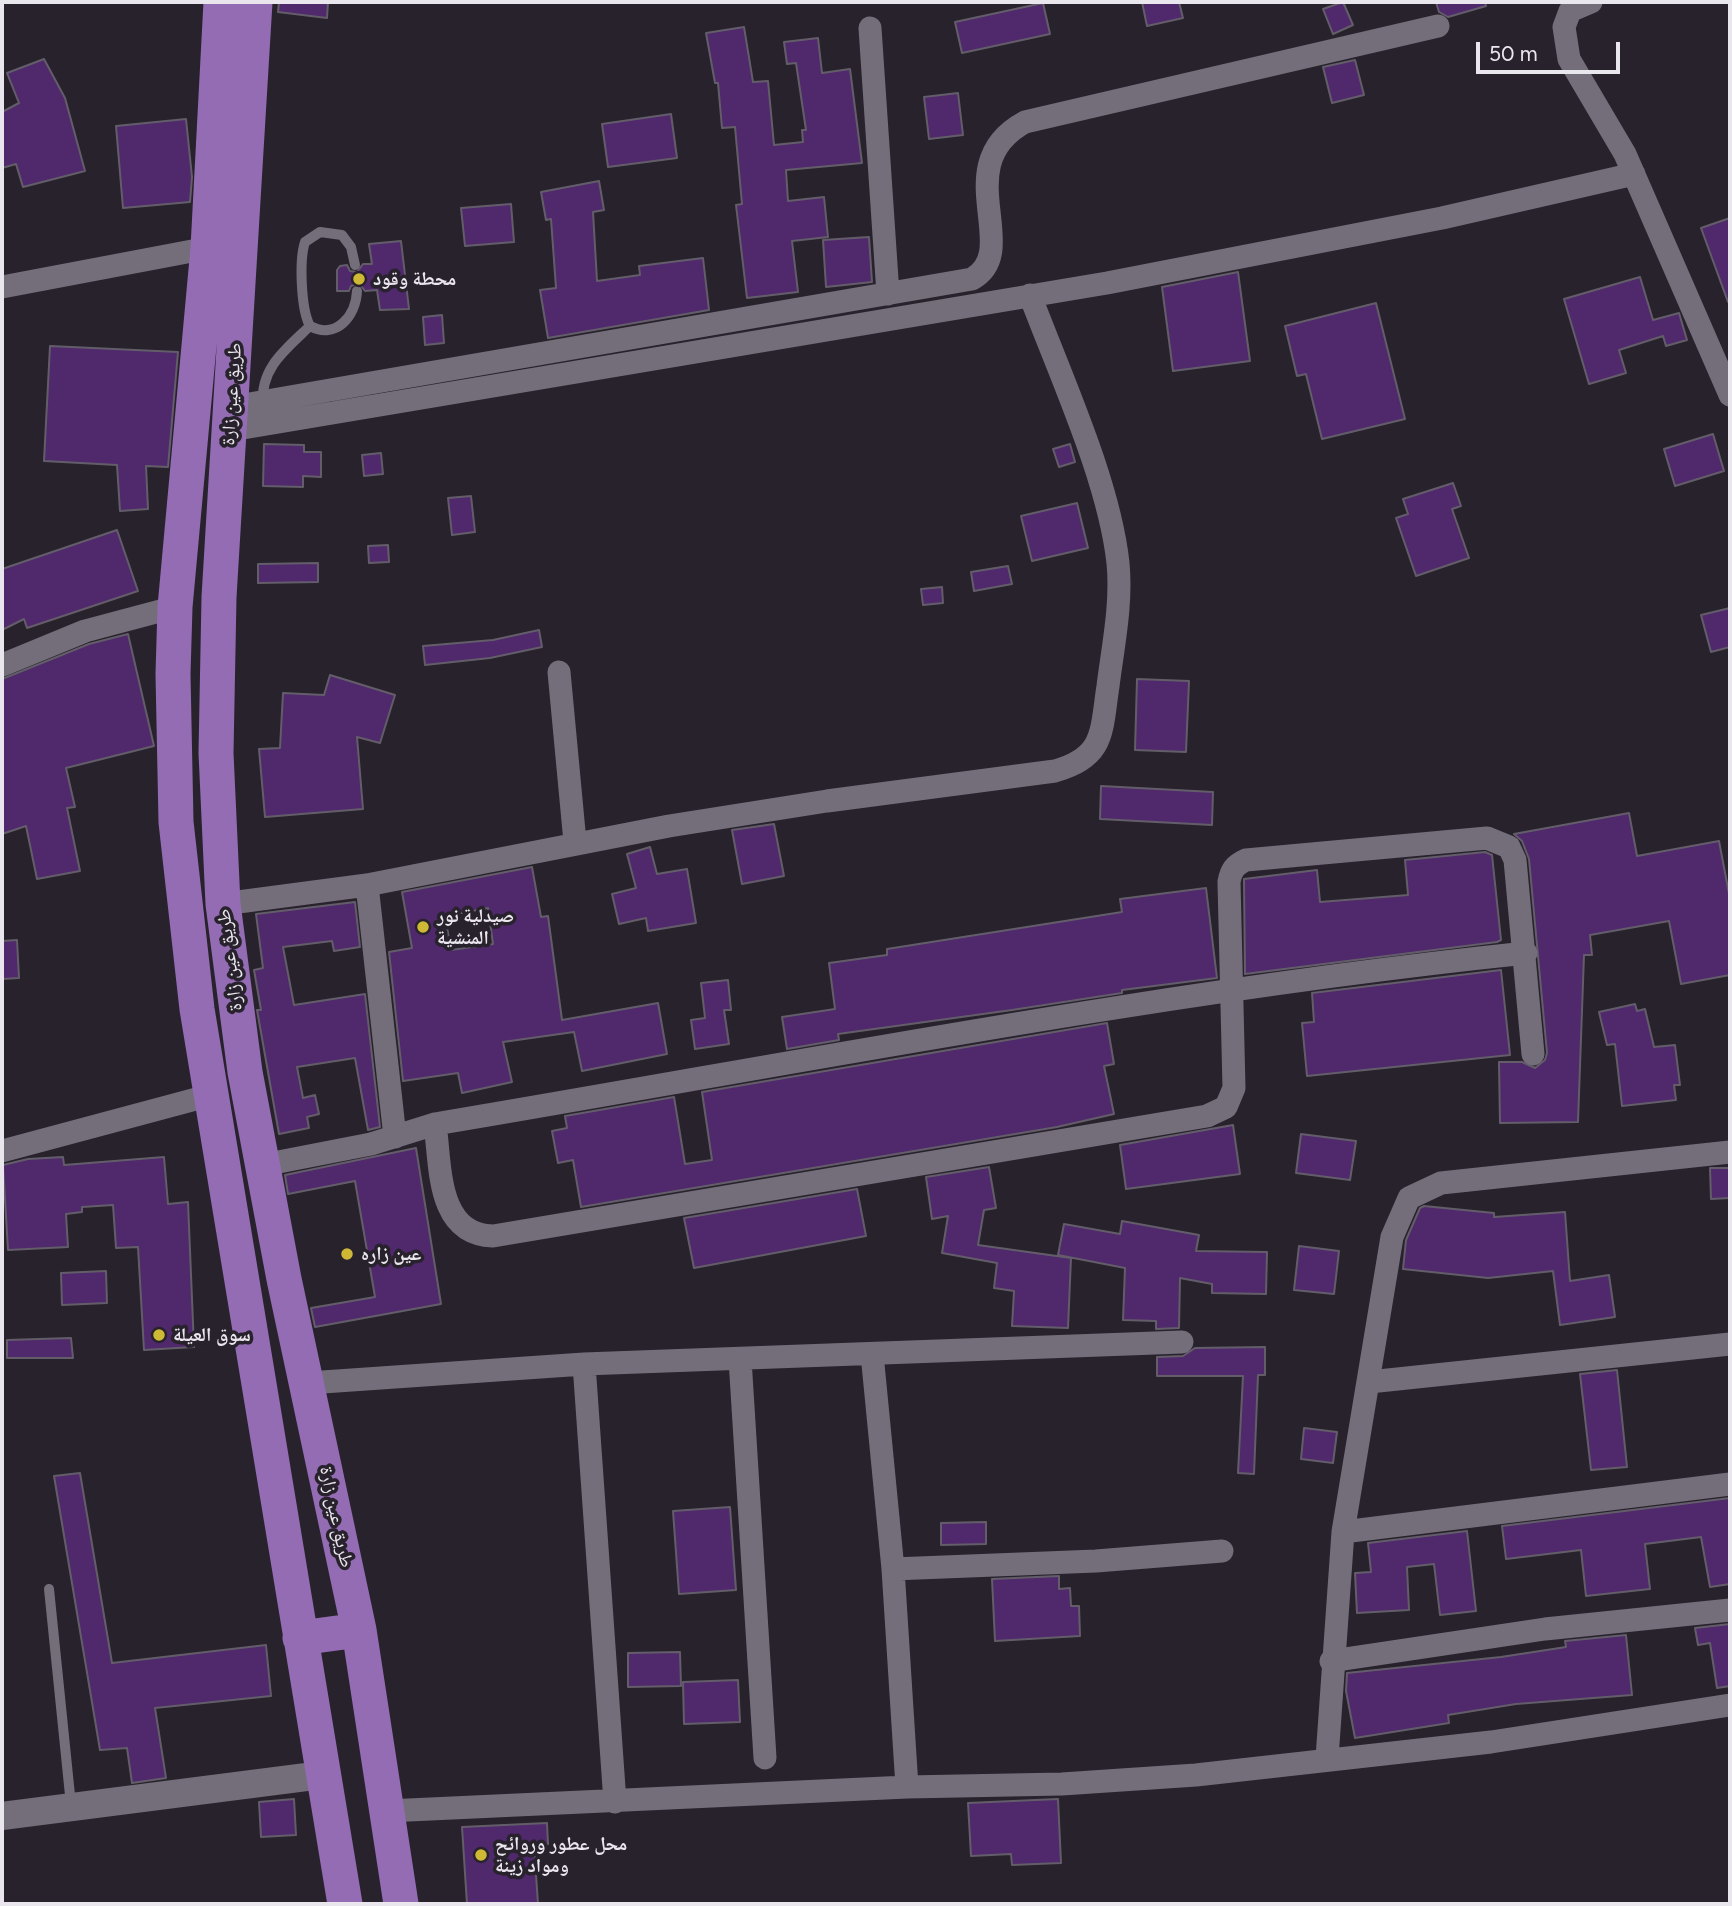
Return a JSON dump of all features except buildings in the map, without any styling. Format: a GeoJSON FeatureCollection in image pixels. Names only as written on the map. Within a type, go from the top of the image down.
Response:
{"type":"FeatureCollection","features":[{"type":"Feature","properties":{"kind":"main road","name":"طريق عين زارة"},"geometry":{"type":"LineString","coordinates":[[221,2],[208,248],[175,607],[173,687],[176,822],[188,944],[211,1095],[345,1904]]}},
{"type":"Feature","properties":{"kind":"main road","name":"طريق عين زارة"},"geometry":{"type":"LineString","coordinates":[[255,2],[248,416],[216,675],[217,804],[223,904],[236,1016],[284,1279],[359,1630],[401,1904]]}},
{"type":"Feature","properties":{"kind":"main road"},"geometry":{"type":"LineString","coordinates":[[300,1638],[359,1630]]}},
{"type":"Feature","properties":{"kind":"street"},"geometry":{"type":"LineString","coordinates":[[1591,2],[1570,11],[1564,27],[1569,59],[1615,134],[1730,395]]}},
{"type":"Feature","properties":{"kind":"street"},"geometry":{"type":"LineString","coordinates":[[248,416],[972,279],[985,268],[991,252],[987,168],[1000,140],[1025,122],[1438,26]]}},
{"type":"Feature","properties":{"kind":"street"},"geometry":{"type":"LineString","coordinates":[[870,27],[888,294]]}},
{"type":"Feature","properties":{"kind":"street"},"geometry":{"type":"LineString","coordinates":[[248,416],[1107,283],[1442,218],[1634,174]]}},
{"type":"Feature","properties":{"kind":"street"},"geometry":{"type":"LineString","coordinates":[[2,287],[208,248]]}},
{"type":"Feature","properties":{"kind":"street"},"geometry":{"type":"LineString","coordinates":[[223,904],[367,885],[575,842],[827,801],[1055,771],[1077,765],[1092,754],[1100,734],[1111,661],[1118,606],[1118,565],[1107,507],[1030,295]]}},
{"type":"Feature","properties":{"kind":"street"},"geometry":{"type":"LineString","coordinates":[[2,665],[85,631],[175,607]]}},
{"type":"Feature","properties":{"kind":"street"},"geometry":{"type":"LineString","coordinates":[[559,672],[575,842]]}},
{"type":"Feature","properties":{"kind":"street"},"geometry":{"type":"LineString","coordinates":[[435,1124],[449,1210],[459,1225],[484,1236],[884,1172],[1220,1111],[1230,1101],[1234,1088],[1228,882],[1231,871],[1246,860],[1487,838],[1499,841],[1509,848],[1515,860],[1534,1054]]}},
{"type":"Feature","properties":{"kind":"street"},"geometry":{"type":"LineString","coordinates":[[367,885],[396,1137]]}},
{"type":"Feature","properties":{"kind":"street"},"geometry":{"type":"LineString","coordinates":[[263,1165],[371,1144],[435,1124],[1230,989],[1382,968],[1526,953]]}},
{"type":"Feature","properties":{"kind":"street"},"geometry":{"type":"LineString","coordinates":[[2,1151],[211,1095]]}},
{"type":"Feature","properties":{"kind":"street"},"geometry":{"type":"LineString","coordinates":[[1327,1758],[1331,1661],[1343,1532],[1392,1237],[1409,1198],[1441,1183],[1730,1152]]}},
{"type":"Feature","properties":{"kind":"street"},"geometry":{"type":"LineString","coordinates":[[308,1383],[584,1364],[1182,1342]]}},
{"type":"Feature","properties":{"kind":"street"},"geometry":{"type":"LineString","coordinates":[[1369,1382],[1730,1344]]}},
{"type":"Feature","properties":{"kind":"street"},"geometry":{"type":"LineString","coordinates":[[872,1354],[892,1569],[907,1787]]}},
{"type":"Feature","properties":{"kind":"street"},"geometry":{"type":"LineString","coordinates":[[740,1359],[765,1758]]}},
{"type":"Feature","properties":{"kind":"street"},"geometry":{"type":"LineString","coordinates":[[584,1364],[615,1802]]}},
{"type":"Feature","properties":{"kind":"street"},"geometry":{"type":"LineString","coordinates":[[1343,1532],[1730,1485]]}},
{"type":"Feature","properties":{"kind":"street"},"geometry":{"type":"LineString","coordinates":[[892,1569],[1096,1561],[1222,1551]]}},
{"type":"Feature","properties":{"kind":"street"},"geometry":{"type":"LineString","coordinates":[[1331,1661],[1545,1629],[1730,1610]]}},
{"type":"Feature","properties":{"kind":"street"},"geometry":{"type":"LineString","coordinates":[[387,1811],[907,1787],[1062,1784],[1196,1775],[1327,1758],[1491,1742],[1730,1705]]}},
{"type":"Feature","properties":{"kind":"street"},"geometry":{"type":"LineString","coordinates":[[2,1816],[322,1775]]}},
{"type":"Feature","properties":{"kind":"lane"},"geometry":{"type":"LineString","coordinates":[[310,326],[303,304],[302,254],[305,242],[320,232],[342,235],[351,247],[355,265]]}},
{"type":"Feature","properties":{"kind":"lane"},"geometry":{"type":"LineString","coordinates":[[310,326],[326,331],[341,325],[354,310],[357,291]]}},
{"type":"Feature","properties":{"kind":"lane"},"geometry":{"type":"LineString","coordinates":[[248,416],[268,371],[310,326]]}},
{"type":"Feature","properties":{"kind":"lane"},"geometry":{"type":"LineString","coordinates":[[49,1589],[71,1808]]}},
{"type":"Feature","properties":{"kind":"place","name":"محطة وقود"},"geometry":{"type":"Point","coordinates":[359,279]}},
{"type":"Feature","properties":{"kind":"place","name":"صيدلية نور المنشية"},"geometry":{"type":"Point","coordinates":[423,927]}},
{"type":"Feature","properties":{"kind":"place","name":"عين زاره"},"geometry":{"type":"Point","coordinates":[347,1254]}},
{"type":"Feature","properties":{"kind":"place","name":"سوق العيلة"},"geometry":{"type":"Point","coordinates":[159,1335]}},
{"type":"Feature","properties":{"kind":"place","name":"محل عطور وروائح ومواد زينة"},"geometry":{"type":"Point","coordinates":[481,1855]}}]}
